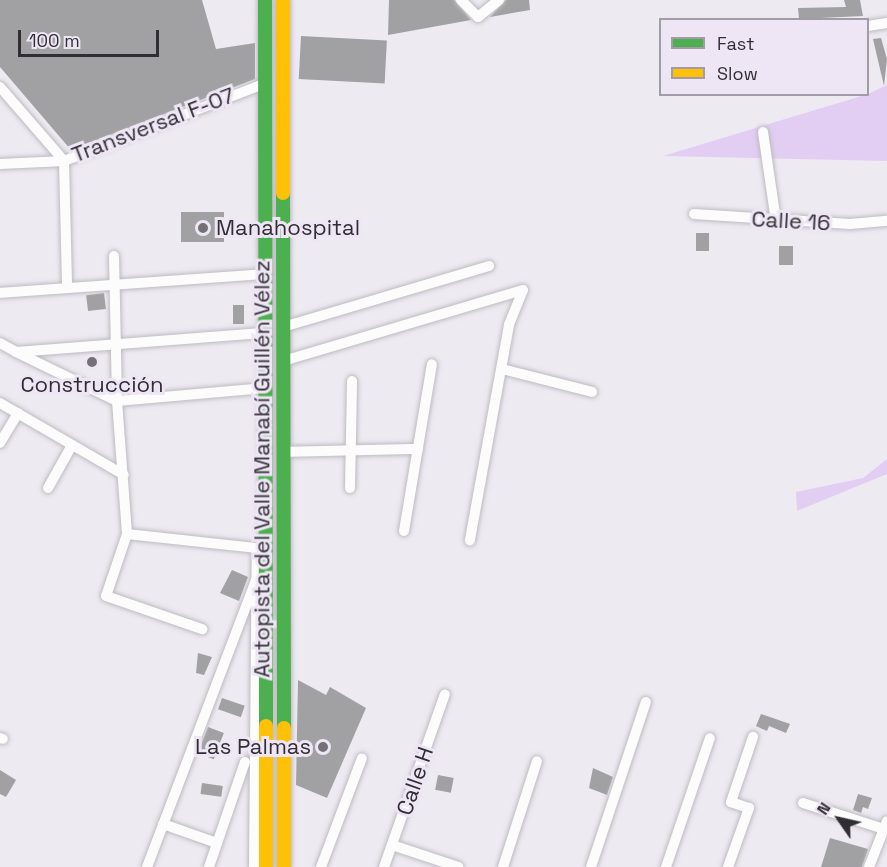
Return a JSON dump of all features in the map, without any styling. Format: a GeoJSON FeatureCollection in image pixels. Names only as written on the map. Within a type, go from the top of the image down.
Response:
{"type":"FeatureCollection","features":[{"type":"Feature","properties":{"kind":"main road","name":"Autopista del Valle Manabí Guillén Vélez"},"geometry":{"type":"LineString","coordinates":[[265,0],[265,388],[260,786],[266,867]]}},
{"type":"Feature","properties":{"kind":"main road","name":"Autopista del Valle Manabí Guillén Vélez"},"geometry":{"type":"LineString","coordinates":[[283,0],[284,867]]}},
{"type":"Feature","properties":{"kind":"main road"},"geometry":{"type":"LineString","coordinates":[[265,295],[283,294]]}},
{"type":"Feature","properties":{"kind":"street"},"geometry":{"type":"LineString","coordinates":[[461,0],[478,16],[499,0]]}},
{"type":"Feature","properties":{"kind":"street"},"geometry":{"type":"LineString","coordinates":[[869,26],[887,22]]}},
{"type":"Feature","properties":{"kind":"street","name":"Transversal F-07"},"geometry":{"type":"LineString","coordinates":[[0,87],[64,161],[266,83]]}},
{"type":"Feature","properties":{"kind":"street"},"geometry":{"type":"LineString","coordinates":[[763,132],[776,221]]}},
{"type":"Feature","properties":{"kind":"street"},"geometry":{"type":"LineString","coordinates":[[0,164],[64,161],[67,288]]}},
{"type":"Feature","properties":{"kind":"street","name":"Calle 16"},"geometry":{"type":"LineString","coordinates":[[694,214],[776,221],[887,221]]}},
{"type":"Feature","properties":{"kind":"street"},"geometry":{"type":"LineString","coordinates":[[114,256],[117,401],[127,534],[106,596],[202,629]]}},
{"type":"Feature","properties":{"kind":"street"},"geometry":{"type":"LineString","coordinates":[[283,327],[489,266]]}},
{"type":"Feature","properties":{"kind":"street"},"geometry":{"type":"LineString","coordinates":[[0,293],[265,274]]}},
{"type":"Feature","properties":{"kind":"street"},"geometry":{"type":"LineString","coordinates":[[283,360],[523,290],[509,325],[470,540]]}},
{"type":"Feature","properties":{"kind":"street"},"geometry":{"type":"LineString","coordinates":[[16,352],[265,333]]}},
{"type":"Feature","properties":{"kind":"street"},"geometry":{"type":"LineString","coordinates":[[0,343],[117,401],[265,388]]}},
{"type":"Feature","properties":{"kind":"street"},"geometry":{"type":"LineString","coordinates":[[404,531],[432,364]]}},
{"type":"Feature","properties":{"kind":"street"},"geometry":{"type":"LineString","coordinates":[[502,369],[591,392]]}},
{"type":"Feature","properties":{"kind":"street"},"geometry":{"type":"LineString","coordinates":[[350,488],[352,381]]}},
{"type":"Feature","properties":{"kind":"street"},"geometry":{"type":"LineString","coordinates":[[0,403],[124,475]]}},
{"type":"Feature","properties":{"kind":"street"},"geometry":{"type":"LineString","coordinates":[[0,443],[18,413]]}},
{"type":"Feature","properties":{"kind":"street"},"geometry":{"type":"LineString","coordinates":[[48,488],[72,445]]}},
{"type":"Feature","properties":{"kind":"street"},"geometry":{"type":"LineString","coordinates":[[284,452],[418,449]]}},
{"type":"Feature","properties":{"kind":"street"},"geometry":{"type":"LineString","coordinates":[[127,534],[262,552],[256,578],[147,867]]}},
{"type":"Feature","properties":{"kind":"street"},"geometry":{"type":"LineString","coordinates":[[254,867],[260,786],[256,578]]}},
{"type":"Feature","properties":{"kind":"street","name":"Calle H"},"geometry":{"type":"LineString","coordinates":[[384,867],[445,694]]}},
{"type":"Feature","properties":{"kind":"street"},"geometry":{"type":"LineString","coordinates":[[591,867],[646,702]]}},
{"type":"Feature","properties":{"kind":"street"},"geometry":{"type":"LineString","coordinates":[[728,867],[749,808],[731,802],[753,737]]}},
{"type":"Feature","properties":{"kind":"street"},"geometry":{"type":"LineString","coordinates":[[666,867],[710,738]]}},
{"type":"Feature","properties":{"kind":"street"},"geometry":{"type":"LineString","coordinates":[[321,867],[362,758]]}},
{"type":"Feature","properties":{"kind":"street"},"geometry":{"type":"LineString","coordinates":[[503,867],[537,761]]}},
{"type":"Feature","properties":{"kind":"street"},"geometry":{"type":"LineString","coordinates":[[209,867],[244,762]]}},
{"type":"Feature","properties":{"kind":"street"},"geometry":{"type":"LineString","coordinates":[[236,789],[260,786]]}},
{"type":"Feature","properties":{"kind":"street"},"geometry":{"type":"LineString","coordinates":[[803,803],[885,825],[869,867]]}},
{"type":"Feature","properties":{"kind":"street"},"geometry":{"type":"LineString","coordinates":[[163,824],[217,843]]}},
{"type":"Feature","properties":{"kind":"street"},"geometry":{"type":"LineString","coordinates":[[392,845],[458,867]]}},
{"type":"Feature","properties":{"kind":"shaded area"},"geometry":{"type":"Polygon","coordinates":[[[887,85],[887,161],[663,156],[861,96],[869,96],[869,94],[887,85]]]}},
{"type":"Feature","properties":{"kind":"shaded area"},"geometry":{"type":"Polygon","coordinates":[[[887,459],[887,474],[797,511],[796,492],[863,478],[887,459]]]}},
{"type":"Feature","properties":{"kind":"building"},"geometry":{"type":"Polygon","coordinates":[[[0,0],[202,0],[216,49],[255,43],[255,79],[71,150],[0,67],[0,0]]]}},
{"type":"Feature","properties":{"kind":"building"},"geometry":{"type":"Polygon","coordinates":[[[389,0],[454,0],[471,20],[388,35],[389,0]]]}},
{"type":"Feature","properties":{"kind":"building"},"geometry":{"type":"Polygon","coordinates":[[[506,0],[529,0],[530,10],[490,17],[506,0]]]}},
{"type":"Feature","properties":{"kind":"building"},"geometry":{"type":"Polygon","coordinates":[[[844,0],[860,0],[863,16],[799,18],[798,8],[846,7],[844,0]]]}},
{"type":"Feature","properties":{"kind":"building"},"geometry":{"type":"Polygon","coordinates":[[[301,36],[387,41],[385,83],[299,79],[301,36]]]}},
{"type":"Feature","properties":{"kind":"building"},"geometry":{"type":"Polygon","coordinates":[[[881,38],[887,59],[884,86],[873,39],[881,38]]]}},
{"type":"Feature","properties":{"kind":"building","name":"Manahospital"},"geometry":{"type":"Polygon","coordinates":[[[181,212],[224,212],[224,242],[181,242],[181,212]]]}},
{"type":"Feature","properties":{"kind":"building"},"geometry":{"type":"Polygon","coordinates":[[[696,233],[709,233],[709,251],[696,251],[696,233]]]}},
{"type":"Feature","properties":{"kind":"building"},"geometry":{"type":"Polygon","coordinates":[[[779,246],[793,246],[793,265],[779,265],[779,246]]]}},
{"type":"Feature","properties":{"kind":"building"},"geometry":{"type":"Polygon","coordinates":[[[104,293],[106,309],[88,311],[86,295],[104,293]]]}},
{"type":"Feature","properties":{"kind":"building"},"geometry":{"type":"Polygon","coordinates":[[[233,305],[244,305],[244,324],[233,324],[233,305]]]}},
{"type":"Feature","properties":{"kind":"building"},"geometry":{"type":"Polygon","coordinates":[[[232,570],[248,577],[239,601],[220,593],[232,570]]]}},
{"type":"Feature","properties":{"kind":"building"},"geometry":{"type":"Polygon","coordinates":[[[198,653],[212,657],[204,675],[196,673],[198,653]]]}},
{"type":"Feature","properties":{"kind":"building","name":"Las Palmas"},"geometry":{"type":"Polygon","coordinates":[[[298,680],[326,695],[330,687],[366,708],[327,798],[296,785],[298,680]]]}},
{"type":"Feature","properties":{"kind":"building"},"geometry":{"type":"Polygon","coordinates":[[[222,698],[245,706],[241,717],[218,709],[222,698]]]}},
{"type":"Feature","properties":{"kind":"building"},"geometry":{"type":"Polygon","coordinates":[[[761,714],[790,724],[786,733],[769,726],[767,731],[756,726],[761,714]]]}},
{"type":"Feature","properties":{"kind":"building"},"geometry":{"type":"Polygon","coordinates":[[[208,727],[224,733],[214,759],[198,753],[208,727]]]}},
{"type":"Feature","properties":{"kind":"building"},"geometry":{"type":"Polygon","coordinates":[[[593,768],[613,777],[607,795],[589,788],[593,768]]]}},
{"type":"Feature","properties":{"kind":"building"},"geometry":{"type":"Polygon","coordinates":[[[0,770],[16,780],[6,797],[0,794],[0,770]]]}},
{"type":"Feature","properties":{"kind":"building"},"geometry":{"type":"Polygon","coordinates":[[[438,775],[454,778],[451,793],[435,790],[438,775]]]}},
{"type":"Feature","properties":{"kind":"building"},"geometry":{"type":"Polygon","coordinates":[[[202,783],[223,786],[221,797],[200,794],[202,783]]]}},
{"type":"Feature","properties":{"kind":"building"},"geometry":{"type":"Polygon","coordinates":[[[858,794],[872,798],[868,809],[863,807],[861,813],[853,810],[858,794]]]}},
{"type":"Feature","properties":{"kind":"building"},"geometry":{"type":"Polygon","coordinates":[[[830,838],[868,849],[862,867],[821,867],[830,838]]]}},
{"type":"Feature","properties":{"kind":"traffic: fast"},"geometry":{"type":"LineString","coordinates":[[265,0],[266,726]]}},
{"type":"Feature","properties":{"kind":"traffic: fast"},"geometry":{"type":"LineString","coordinates":[[283,193],[284,728]]}},
{"type":"Feature","properties":{"kind":"traffic: slow"},"geometry":{"type":"LineString","coordinates":[[283,0],[283,193]]}},
{"type":"Feature","properties":{"kind":"traffic: slow"},"geometry":{"type":"LineString","coordinates":[[266,726],[266,867]]}},
{"type":"Feature","properties":{"kind":"traffic: slow"},"geometry":{"type":"LineString","coordinates":[[284,728],[284,867]]}},
{"type":"Feature","properties":{"kind":"place","name":"Manahospital"},"geometry":{"type":"Point","coordinates":[203,228]}},
{"type":"Feature","properties":{"kind":"place","name":"Construcción"},"geometry":{"type":"Point","coordinates":[92,362]}},
{"type":"Feature","properties":{"kind":"place","name":"Las Palmas"},"geometry":{"type":"Point","coordinates":[323,747]}}]}
